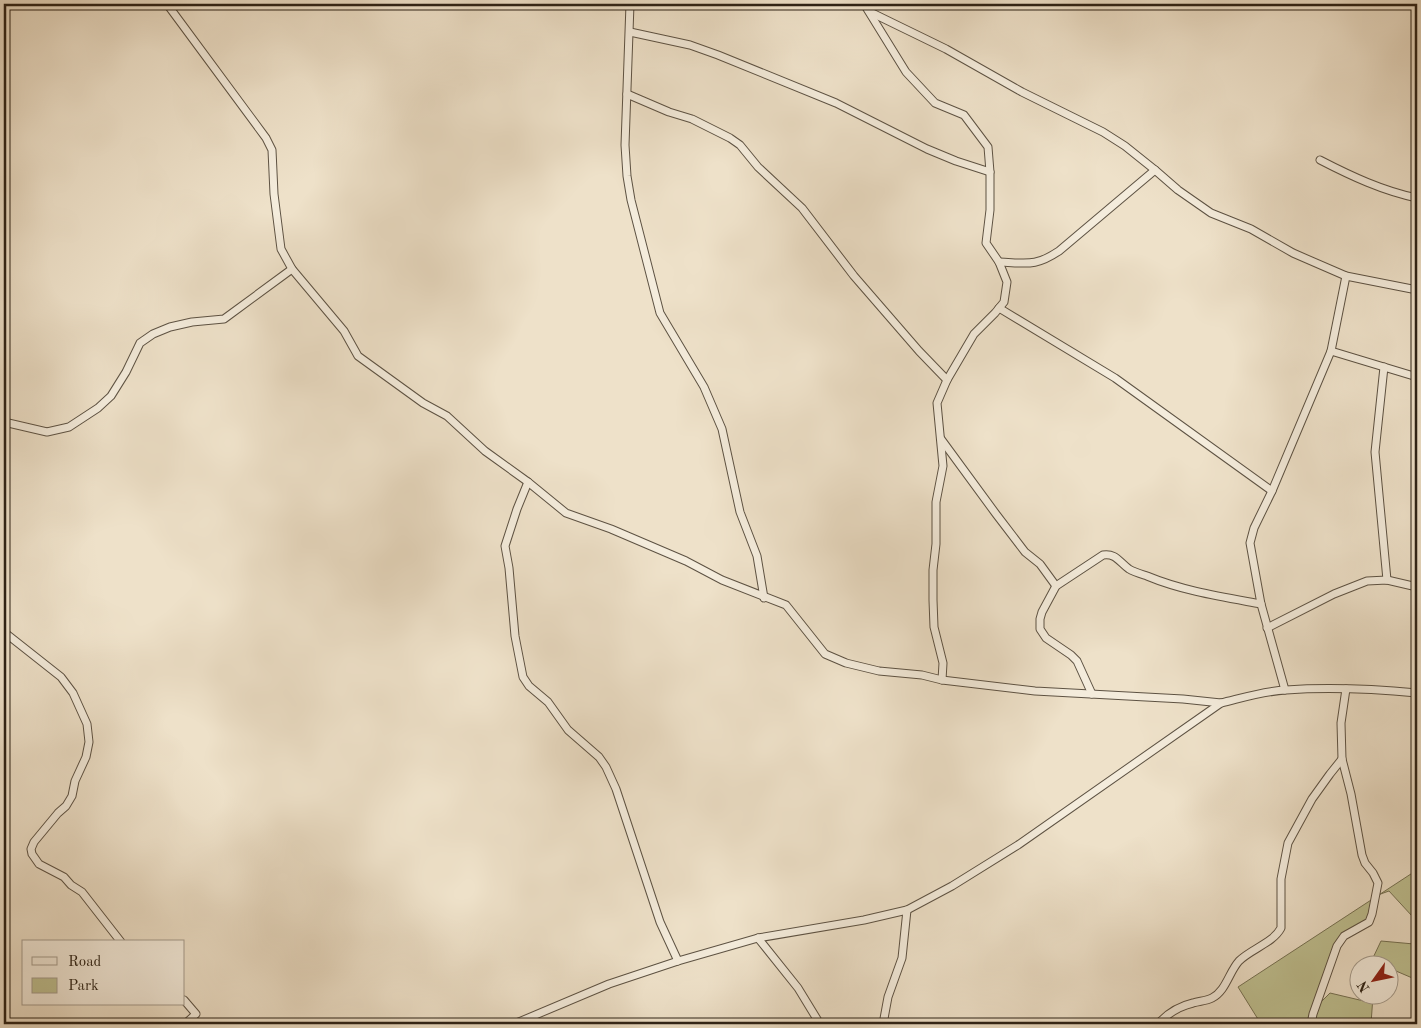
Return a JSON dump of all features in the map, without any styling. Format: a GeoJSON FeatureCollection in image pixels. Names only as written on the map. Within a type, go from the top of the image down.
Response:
{"type":"FeatureCollection","features":[{"type":"Feature","properties":{"kind":"street"},"geometry":{"type":"LineString","coordinates":[[167,4],[266,138],[272,150],[278,235],[281,249],[292,269],[344,331],[358,356],[423,403],[447,416],[485,451],[528,482],[566,513],[611,529],[686,561],[722,580],[786,605],[825,654],[846,664],[878,671],[922,675],[942,680],[1035,691],[1221,703],[1257,694],[1285,690],[1346,689],[1417,693]]}},
{"type":"Feature","properties":{"kind":"street"},"geometry":{"type":"LineString","coordinates":[[630,4],[625,145],[627,176],[660,313],[704,387],[722,429],[740,512],[756,556],[764,598]]}},
{"type":"Feature","properties":{"kind":"street"},"geometry":{"type":"LineString","coordinates":[[864,4],[906,72],[935,103],[964,115],[988,147],[990,210],[986,243],[999,262],[1007,282],[1004,302],[974,334],[947,380],[937,403],[936,411],[943,466],[936,502],[933,600],[934,627],[943,663],[942,680]]}},
{"type":"Feature","properties":{"kind":"street"},"geometry":{"type":"LineString","coordinates":[[870,11],[946,49],[1022,92],[1102,132],[1125,146],[1178,190],[1211,213],[1252,229],[1293,253],[1346,276],[1417,290]]}},
{"type":"Feature","properties":{"kind":"street"},"geometry":{"type":"LineString","coordinates":[[630,32],[690,45],[718,55],[836,102],[927,149],[990,172]]}},
{"type":"Feature","properties":{"kind":"street"},"geometry":{"type":"LineString","coordinates":[[627,94],[669,112],[692,119],[740,145],[758,167],[802,208],[854,276],[919,351],[947,380]]}},
{"type":"Feature","properties":{"kind":"street"},"geometry":{"type":"LineString","coordinates":[[1320,160],[1344,173],[1381,188],[1417,198]]}},
{"type":"Feature","properties":{"kind":"street"},"geometry":{"type":"LineString","coordinates":[[999,262],[1036,264],[1046,260],[1155,170]]}},
{"type":"Feature","properties":{"kind":"street"},"geometry":{"type":"LineString","coordinates":[[4,422],[47,432],[69,427],[98,408],[111,396],[126,372],[140,343],[144,340],[170,327],[192,322],[224,319],[292,269]]}},
{"type":"Feature","properties":{"kind":"street"},"geometry":{"type":"LineString","coordinates":[[1285,690],[1261,604],[1250,543],[1254,528],[1272,491],[1331,351],[1346,276]]}},
{"type":"Feature","properties":{"kind":"street"},"geometry":{"type":"LineString","coordinates":[[999,308],[1116,378],[1272,491]]}},
{"type":"Feature","properties":{"kind":"street"},"geometry":{"type":"LineString","coordinates":[[1331,351],[1417,377]]}},
{"type":"Feature","properties":{"kind":"street"},"geometry":{"type":"LineString","coordinates":[[1384,367],[1375,452],[1387,580]]}},
{"type":"Feature","properties":{"kind":"street"},"geometry":{"type":"LineString","coordinates":[[940,437],[1025,552],[1040,564],[1056,586]]}},
{"type":"Feature","properties":{"kind":"street"},"geometry":{"type":"LineString","coordinates":[[528,482],[505,546],[509,568],[515,636],[523,677],[548,702],[568,730],[599,757],[606,767],[616,789],[660,922],[678,961]]}},
{"type":"Feature","properties":{"kind":"street"},"geometry":{"type":"LineString","coordinates":[[1092,694],[1077,661],[1046,638],[1040,629],[1042,612],[1056,586],[1103,555],[1116,556],[1128,569],[1189,590],[1261,604]]}},
{"type":"Feature","properties":{"kind":"street"},"geometry":{"type":"LineString","coordinates":[[1268,628],[1367,581],[1387,580],[1417,587]]}},
{"type":"Feature","properties":{"kind":"street"},"geometry":{"type":"LineString","coordinates":[[4,632],[61,676],[74,693],[87,724],[89,742],[86,757],[75,781],[72,796],[66,806],[34,842],[31,849],[32,854],[39,864],[64,877],[71,885],[82,892],[119,940]]}},
{"type":"Feature","properties":{"kind":"street"},"geometry":{"type":"LineString","coordinates":[[1311,1024],[1337,946],[1344,936],[1368,922],[1372,914],[1378,883],[1362,855],[1351,794],[1342,759],[1342,723],[1346,689]]}},
{"type":"Feature","properties":{"kind":"street"},"geometry":{"type":"LineString","coordinates":[[514,1024],[608,984],[678,961],[758,938],[864,920],[907,910],[952,886],[1018,845],[1221,703]]}},
{"type":"Feature","properties":{"kind":"street"},"geometry":{"type":"LineString","coordinates":[[1158,1024],[1172,1012],[1216,995],[1224,986],[1237,963],[1252,950],[1278,934],[1281,928],[1281,879],[1288,843],[1312,799],[1342,759]]}},
{"type":"Feature","properties":{"kind":"street"},"geometry":{"type":"LineString","coordinates":[[883,1024],[888,997],[902,958],[907,910]]}},
{"type":"Feature","properties":{"kind":"street"},"geometry":{"type":"LineString","coordinates":[[758,938],[798,988],[820,1024]]}},
{"type":"Feature","properties":{"kind":"street"},"geometry":{"type":"LineString","coordinates":[[185,1001],[196,1014],[186,1024]]}},
{"type":"Feature","properties":{"kind":"street"},"geometry":{"type":"LineString","coordinates":[[534,1015],[535,1024]]}},
{"type":"Feature","properties":{"kind":"green space"},"geometry":{"type":"Polygon","coordinates":[[[1417,870],[1417,980],[1398,972],[1398,956],[1374,956],[1381,941],[1414,944],[1412,916],[1389,891],[1380,894],[1417,870]]]}},
{"type":"Feature","properties":{"kind":"green space"},"geometry":{"type":"Polygon","coordinates":[[[1375,898],[1369,922],[1344,936],[1316,1007],[1330,993],[1348,997],[1348,1006],[1372,1006],[1371,1024],[1261,1024],[1238,987],[1375,898]]]}}]}
